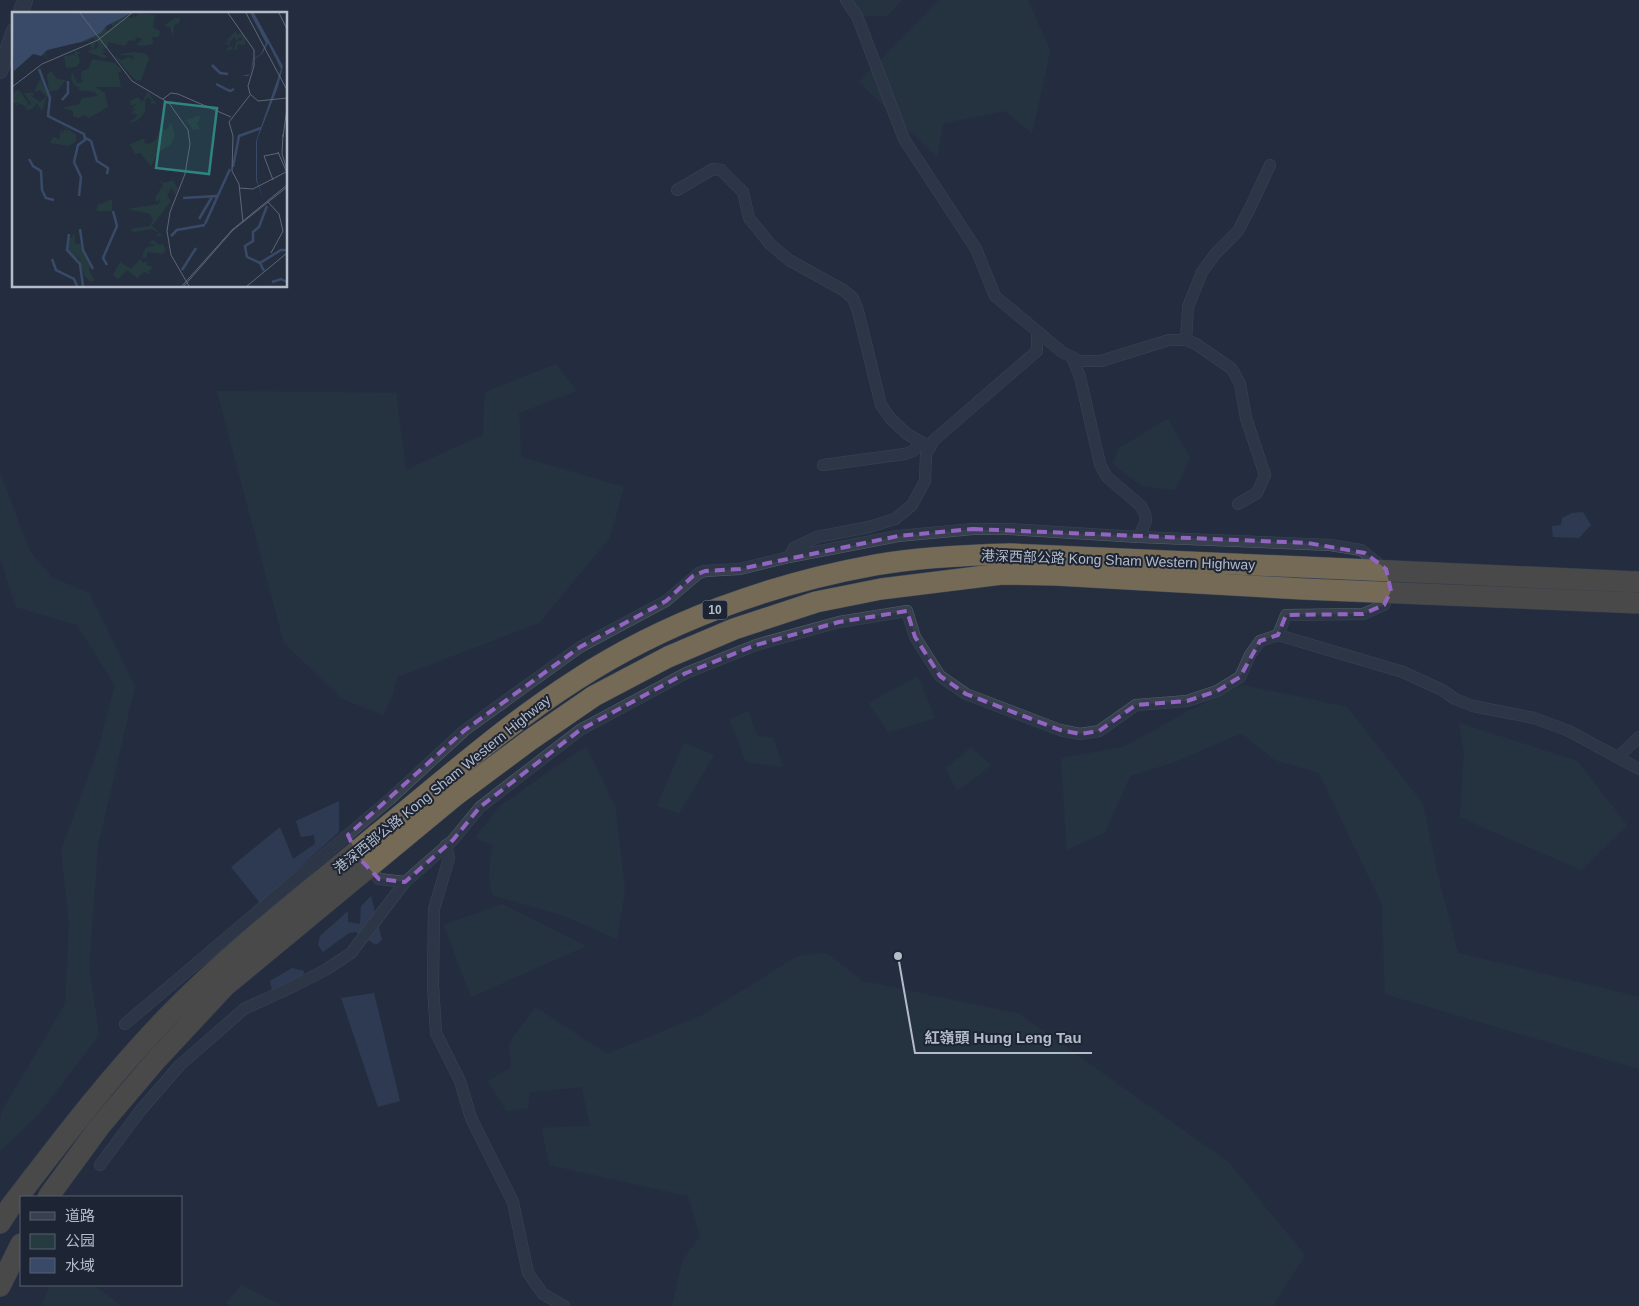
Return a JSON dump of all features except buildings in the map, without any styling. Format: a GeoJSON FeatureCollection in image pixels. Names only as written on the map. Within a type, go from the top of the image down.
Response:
{"type":"FeatureCollection","features":[{"type":"Feature","properties":{"kind":"highway","name":"港深西部公路 Kong Sham Western Highway"},"geometry":{"type":"LineString","coordinates":[[4,1216],[87,1107],[143,1043],[202,982],[264,928],[537,706],[578,678],[654,636],[727,605],[814,578],[876,565],[965,555],[1002,554],[1639,582]]}},
{"type":"Feature","properties":{"kind":"highway","name":"港深西部公路 Kong Sham Western Highway"},"geometry":{"type":"LineString","coordinates":[[49,1196],[106,1118],[156,1060],[225,986],[456,794],[594,696],[668,657],[734,629],[816,602],[881,589],[1002,574],[1639,603]]}},
{"type":"Feature","properties":{"kind":"highway"},"geometry":{"type":"LineString","coordinates":[[0,1265],[20,1235]]}},
{"type":"Feature","properties":{"kind":"highway"},"geometry":{"type":"LineString","coordinates":[[0,1286],[20,1246]]}},
{"type":"Feature","properties":{"kind":"street"},"geometry":{"type":"LineString","coordinates":[[846,0],[857,16],[904,139],[976,249],[995,296],[1037,333],[1062,352],[1080,361],[1101,361],[1169,340],[1186,340],[1196,344],[1232,369],[1240,384],[1246,418],[1265,476],[1257,493],[1238,504]]}},
{"type":"Feature","properties":{"kind":"street"},"geometry":{"type":"LineString","coordinates":[[0,71],[12,37]]}},
{"type":"Feature","properties":{"kind":"street"},"geometry":{"type":"LineString","coordinates":[[1186,340],[1188,307],[1202,272],[1216,253],[1238,231],[1270,165]]}},
{"type":"Feature","properties":{"kind":"street"},"geometry":{"type":"LineString","coordinates":[[677,190],[713,169],[721,170],[743,192],[749,218],[770,244],[789,260],[843,290],[853,298],[858,311],[880,405],[891,419],[908,434],[926,444]]}},
{"type":"Feature","properties":{"kind":"street"},"geometry":{"type":"LineString","coordinates":[[823,465],[905,454],[934,440],[1037,351],[1037,333]]}},
{"type":"Feature","properties":{"kind":"street"},"geometry":{"type":"LineString","coordinates":[[1072,357],[1080,377],[1100,464],[1107,477],[1141,506],[1145,514],[1146,521],[1140,537]]}},
{"type":"Feature","properties":{"kind":"street"},"geometry":{"type":"LineString","coordinates":[[789,557],[794,548],[817,537],[869,527],[895,519],[912,505],[925,481],[926,444]]}},
{"type":"Feature","properties":{"kind":"street"},"geometry":{"type":"LineString","coordinates":[[125,1024],[390,799],[465,730],[580,647],[666,601],[698,573],[740,569],[789,557],[898,536],[973,529],[1009,528],[1140,537],[1330,545],[1361,550],[1386,569],[1391,591],[1384,605],[1363,614],[1286,615],[1278,635]]}},
{"type":"Feature","properties":{"kind":"street"},"geometry":{"type":"LineString","coordinates":[[100,1164],[140,1111],[180,1064],[244,1009],[296,985],[351,954],[405,882],[446,845],[480,807],[580,730],[686,673],[756,645],[840,622],[908,611],[915,637],[940,676],[966,694],[1060,730],[1080,734],[1098,732],[1136,705],[1187,701],[1216,691],[1240,677],[1250,655],[1260,641],[1278,635],[1403,672],[1442,690],[1455,699],[1473,706],[1534,718],[1569,730],[1639,769]]}},
{"type":"Feature","properties":{"kind":"street"},"geometry":{"type":"LineString","coordinates":[[1618,757],[1639,737]]}},
{"type":"Feature","properties":{"kind":"street"},"geometry":{"type":"LineString","coordinates":[[348,835],[358,857],[379,879],[405,882]]}},
{"type":"Feature","properties":{"kind":"street"},"geometry":{"type":"LineString","coordinates":[[446,845],[449,858],[434,908],[433,985],[436,1033],[460,1081],[471,1118],[513,1202],[528,1273],[543,1294],[564,1306]]}},
{"type":"Feature","properties":{"kind":"highlighted area"},"geometry":{"type":"Polygon","coordinates":[[[973,529],[1308,543],[1365,553],[1386,569],[1391,591],[1384,605],[1363,614],[1286,615],[1278,635],[1260,641],[1240,677],[1217,691],[1187,701],[1136,705],[1099,731],[1080,734],[1060,730],[966,694],[940,676],[915,637],[907,611],[839,622],[756,645],[686,673],[580,730],[480,807],[453,840],[405,882],[379,879],[358,857],[348,835],[465,730],[580,647],[666,601],[693,576],[705,571],[740,569],[898,536],[973,529]]]}},
{"type":"Feature","properties":{"kind":"green space"},"geometry":{"type":"Polygon","coordinates":[[[854,0],[902,0],[887,16],[864,16],[854,0]]]}},
{"type":"Feature","properties":{"kind":"green space"},"geometry":{"type":"Polygon","coordinates":[[[939,0],[1028,0],[1050,51],[1032,133],[1005,111],[943,123],[937,157],[859,82],[939,0]]]}},
{"type":"Feature","properties":{"kind":"green space"},"geometry":{"type":"Polygon","coordinates":[[[556,364],[576,391],[519,413],[521,457],[624,487],[610,537],[539,623],[397,677],[393,694],[383,715],[343,699],[284,643],[217,391],[396,393],[406,470],[483,435],[485,392],[556,364]]]}},
{"type":"Feature","properties":{"kind":"green space"},"geometry":{"type":"Polygon","coordinates":[[[1168,419],[1190,458],[1175,490],[1142,486],[1113,464],[1118,449],[1168,419]]]}},
{"type":"Feature","properties":{"kind":"green space"},"geometry":{"type":"Polygon","coordinates":[[[0,473],[30,552],[53,578],[89,593],[135,686],[98,845],[89,966],[99,1035],[37,1116],[0,1151],[2,1111],[65,1004],[69,924],[61,851],[98,750],[115,685],[77,625],[16,607],[0,558],[0,473]]]}},
{"type":"Feature","properties":{"kind":"green space"},"geometry":{"type":"Polygon","coordinates":[[[918,676],[935,718],[888,732],[869,703],[918,676]]]}},
{"type":"Feature","properties":{"kind":"green space"},"geometry":{"type":"Polygon","coordinates":[[[1242,685],[1347,707],[1423,804],[1438,876],[1458,953],[1639,997],[1639,1069],[1385,994],[1382,904],[1319,773],[1275,760],[1241,733],[1177,761],[1130,776],[1105,832],[1067,850],[1061,758],[1124,747],[1183,714],[1242,685]]]}},
{"type":"Feature","properties":{"kind":"green space"},"geometry":{"type":"Polygon","coordinates":[[[748,711],[757,736],[773,738],[783,767],[746,762],[730,720],[748,711]]]}},
{"type":"Feature","properties":{"kind":"green space"},"geometry":{"type":"Polygon","coordinates":[[[1459,723],[1577,761],[1627,825],[1581,870],[1460,817],[1464,752],[1459,723]]]}},
{"type":"Feature","properties":{"kind":"green space"},"geometry":{"type":"Polygon","coordinates":[[[684,743],[714,755],[679,813],[657,806],[684,743]]]}},
{"type":"Feature","properties":{"kind":"green space"},"geometry":{"type":"Polygon","coordinates":[[[586,746],[615,806],[625,890],[617,939],[565,916],[492,895],[489,874],[492,844],[475,838],[500,806],[586,746]]]}},
{"type":"Feature","properties":{"kind":"green space"},"geometry":{"type":"Polygon","coordinates":[[[971,747],[991,765],[957,791],[946,769],[971,747]]]}},
{"type":"Feature","properties":{"kind":"green space"},"geometry":{"type":"Polygon","coordinates":[[[502,904],[586,946],[471,997],[444,925],[502,904]]]}},
{"type":"Feature","properties":{"kind":"green space"},"geometry":{"type":"Polygon","coordinates":[[[826,953],[863,981],[1019,1014],[1228,1162],[1305,1255],[1273,1306],[672,1306],[683,1260],[700,1236],[688,1196],[549,1165],[542,1128],[590,1126],[582,1087],[530,1092],[528,1108],[507,1111],[488,1082],[511,1067],[509,1044],[535,1007],[607,1054],[703,1015],[798,956],[826,953]]]}},
{"type":"Feature","properties":{"kind":"green space"},"geometry":{"type":"Polygon","coordinates":[[[241,1285],[282,1306],[231,1306],[226,1303],[241,1285]]]}},
{"type":"Feature","properties":{"kind":"green space"},"geometry":{"type":"Polygon","coordinates":[[[50,1286],[95,1286],[121,1306],[41,1306],[50,1286]]]}},
{"type":"Feature","properties":{"kind":"water"},"geometry":{"type":"Polygon","coordinates":[[[1583,512],[1591,525],[1579,538],[1553,537],[1552,526],[1561,525],[1562,518],[1572,513],[1583,512]]]}},
{"type":"Feature","properties":{"kind":"water"},"geometry":{"type":"Polygon","coordinates":[[[339,801],[339,832],[260,903],[231,867],[280,827],[293,859],[315,844],[314,835],[301,837],[296,821],[339,801]]]}},
{"type":"Feature","properties":{"kind":"water"},"geometry":{"type":"Polygon","coordinates":[[[371,896],[382,940],[376,945],[356,932],[349,933],[323,952],[318,945],[320,936],[348,911],[348,922],[360,924],[361,906],[371,896]]]}},
{"type":"Feature","properties":{"kind":"water"},"geometry":{"type":"Polygon","coordinates":[[[292,968],[304,971],[301,987],[272,990],[270,981],[292,968]]]}},
{"type":"Feature","properties":{"kind":"water"},"geometry":{"type":"Polygon","coordinates":[[[374,993],[400,1101],[378,1107],[341,998],[374,993]]]}},
{"type":"Feature","properties":{"kind":"place","name":"紅嶺頭 Hung Leng Tau"},"geometry":{"type":"Point","coordinates":[898,956]}}]}
